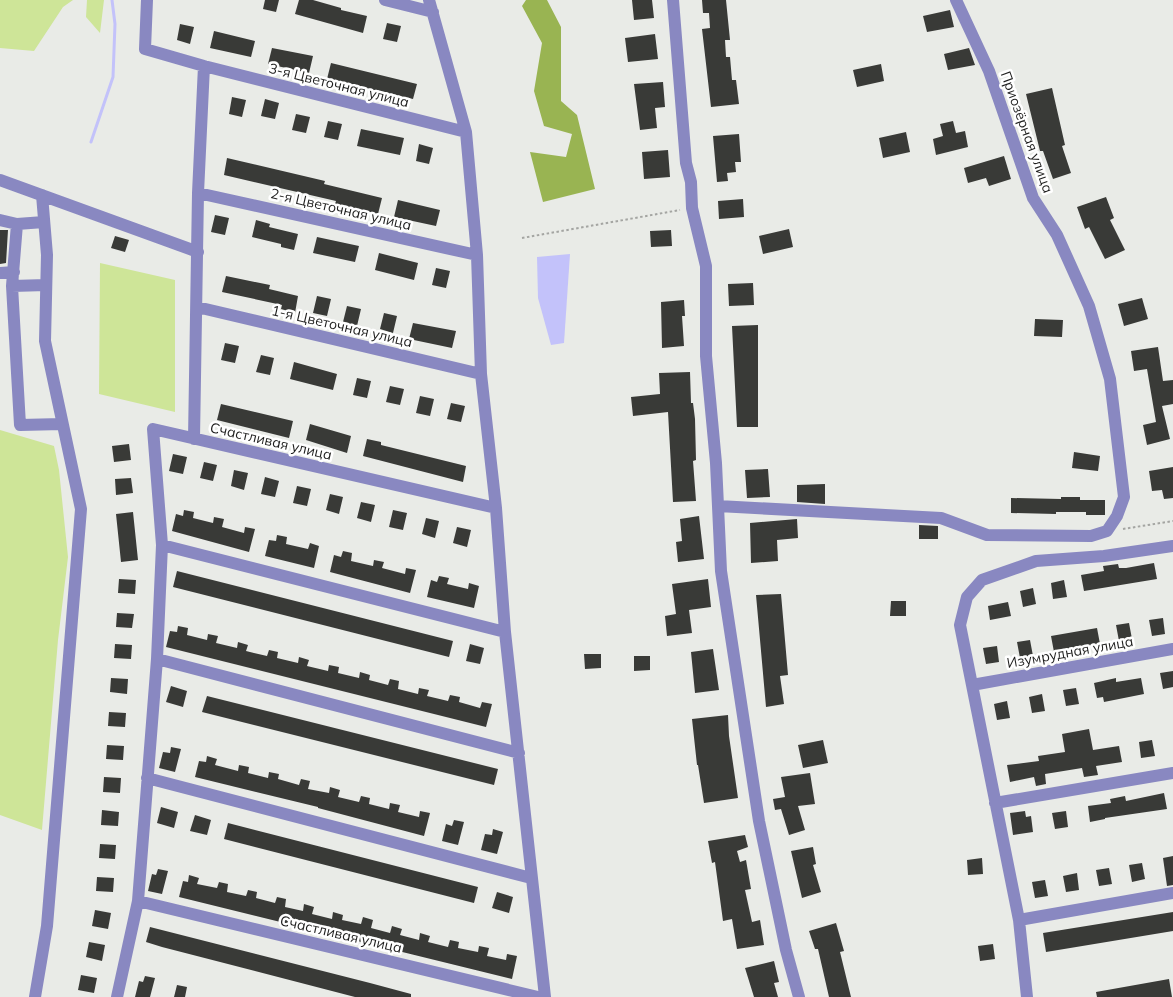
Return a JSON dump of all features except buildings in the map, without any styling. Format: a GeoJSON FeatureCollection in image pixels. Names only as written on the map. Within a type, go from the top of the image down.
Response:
{"type":"FeatureCollection","features":[{"type":"Feature","properties":{"kind":"street","name":"3-я Цветочная улица"},"geometry":{"type":"LineString","coordinates":[[147,0],[145,48],[204,66],[466,132]]}},
{"type":"Feature","properties":{"kind":"street"},"geometry":{"type":"LineString","coordinates":[[385,0],[431,6],[466,132],[477,255],[481,374],[496,508],[505,632],[545,997]]}},
{"type":"Feature","properties":{"kind":"street"},"geometry":{"type":"LineString","coordinates":[[673,0],[692,208],[706,266],[706,356],[718,506],[721,571],[759,821],[786,950],[799,997]]}},
{"type":"Feature","properties":{"kind":"street","name":"Приозёрная улица"},"geometry":{"type":"LineString","coordinates":[[956,0],[989,71],[1033,198],[1057,235],[1089,306],[1105,361],[1114,406],[1124,497],[1117,516],[1107,531]]}},
{"type":"Feature","properties":{"kind":"street"},"geometry":{"type":"LineString","coordinates":[[194,439],[198,193],[204,66]]}},
{"type":"Feature","properties":{"kind":"street"},"geometry":{"type":"LineString","coordinates":[[0,180],[198,252]]}},
{"type":"Feature","properties":{"kind":"street","name":"2-я Цветочная улица"},"geometry":{"type":"LineString","coordinates":[[198,193],[477,255]]}},
{"type":"Feature","properties":{"kind":"street"},"geometry":{"type":"LineString","coordinates":[[35,997],[47,926],[82,509],[45,341],[46,285],[42,195]]}},
{"type":"Feature","properties":{"kind":"street"},"geometry":{"type":"LineString","coordinates":[[0,220],[17,224],[44,222]]}},
{"type":"Feature","properties":{"kind":"street"},"geometry":{"type":"LineString","coordinates":[[17,224],[12,286],[20,424],[62,424]]}},
{"type":"Feature","properties":{"kind":"street"},"geometry":{"type":"LineString","coordinates":[[0,273],[14,272]]}},
{"type":"Feature","properties":{"kind":"street"},"geometry":{"type":"LineString","coordinates":[[12,286],[46,285]]}},
{"type":"Feature","properties":{"kind":"street","name":"1-я Цветочная улица"},"geometry":{"type":"LineString","coordinates":[[197,307],[481,374]]}},
{"type":"Feature","properties":{"kind":"street","name":"Счастливая улица"},"geometry":{"type":"LineString","coordinates":[[117,997],[138,901],[157,659],[162,545],[153,429],[496,508]]}},
{"type":"Feature","properties":{"kind":"street"},"geometry":{"type":"LineString","coordinates":[[718,506],[941,518],[987,536],[1091,536],[1107,531]]}},
{"type":"Feature","properties":{"kind":"street"},"geometry":{"type":"LineString","coordinates":[[162,545],[505,632]]}},
{"type":"Feature","properties":{"kind":"street"},"geometry":{"type":"LineString","coordinates":[[1027,997],[1019,920],[960,625],[967,597],[982,580],[1036,561],[1104,556],[1173,546]]}},
{"type":"Feature","properties":{"kind":"street","name":"Изумрудная улица"},"geometry":{"type":"LineString","coordinates":[[972,684],[1173,649]]}},
{"type":"Feature","properties":{"kind":"street"},"geometry":{"type":"LineString","coordinates":[[157,659],[519,753]]}},
{"type":"Feature","properties":{"kind":"street"},"geometry":{"type":"LineString","coordinates":[[995,803],[1173,773]]}},
{"type":"Feature","properties":{"kind":"street"},"geometry":{"type":"LineString","coordinates":[[148,778],[531,878]]}},
{"type":"Feature","properties":{"kind":"street"},"geometry":{"type":"LineString","coordinates":[[1019,920],[1173,893]]}},
{"type":"Feature","properties":{"kind":"street","name":"Счастливая улица"},"geometry":{"type":"LineString","coordinates":[[138,901],[538,997]]}},
{"type":"Feature","properties":{"kind":"path"},"geometry":{"type":"LineString","coordinates":[[522,238],[692,208]]}},
{"type":"Feature","properties":{"kind":"path"},"geometry":{"type":"LineString","coordinates":[[1107,531],[1173,521]]}},
{"type":"Feature","properties":{"kind":"green space"},"geometry":{"type":"Polygon","coordinates":[[[0,0],[73,0],[63,7],[34,51],[0,48],[0,0]]]}},
{"type":"Feature","properties":{"kind":"green space"},"geometry":{"type":"Polygon","coordinates":[[[87,0],[104,0],[100,33],[86,17],[87,0]]]}},
{"type":"Feature","properties":{"kind":"green space"},"geometry":{"type":"Polygon","coordinates":[[[526,0],[547,0],[561,27],[561,101],[577,115],[595,189],[543,202],[530,152],[566,157],[572,134],[544,126],[534,91],[542,43],[522,6],[526,0]]]}},
{"type":"Feature","properties":{"kind":"green space"},"geometry":{"type":"Polygon","coordinates":[[[100,263],[175,280],[175,412],[99,394],[100,263]]]}},
{"type":"Feature","properties":{"kind":"green space"},"geometry":{"type":"Polygon","coordinates":[[[0,430],[54,446],[59,470],[68,557],[58,640],[42,830],[0,815],[0,430]]]}},
{"type":"Feature","properties":{"kind":"water"},"geometry":{"type":"Polygon","coordinates":[[[570,254],[564,343],[551,345],[538,298],[537,257],[570,254]]]}},
{"type":"Feature","properties":{"kind":"waterway"},"geometry":{"type":"LineString","coordinates":[[91,142],[113,77],[115,24],[112,0]]}}]}
